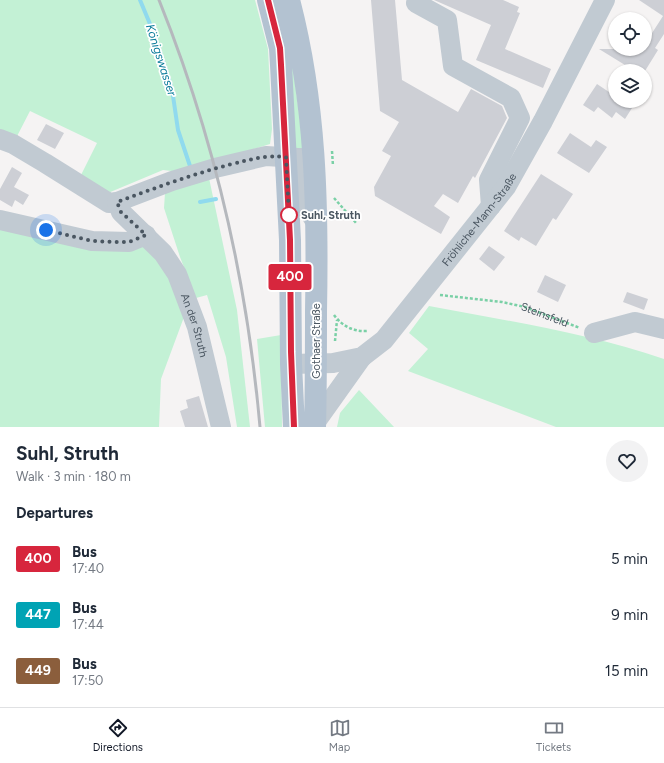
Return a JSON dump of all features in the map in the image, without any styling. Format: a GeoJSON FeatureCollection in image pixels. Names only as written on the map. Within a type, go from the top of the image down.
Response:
{"type":"FeatureCollection","features":[{"type":"Feature","properties":{"kind":"main road","name":"Gothaer Straße"},"geometry":{"type":"LineString","coordinates":[[268,0],[280,48],[300,158],[317,226],[315,425]]}},
{"type":"Feature","properties":{"kind":"main road","name":"Gothaer Straße"},"geometry":{"type":"LineString","coordinates":[[289,0],[303,65],[310,117],[300,158],[290,240],[291,364],[294,427]]}},
{"type":"Feature","properties":{"kind":"street","name":"Fröhliche-Mann-Straße"},"geometry":{"type":"LineString","coordinates":[[291,364],[341,362],[362,357],[384,340],[398,310],[422,293],[506,186],[533,141],[605,0]]}},
{"type":"Feature","properties":{"kind":"street"},"geometry":{"type":"LineString","coordinates":[[416,3],[447,20],[453,66],[511,98],[520,118],[489,180],[491,206]]}},
{"type":"Feature","properties":{"kind":"street"},"geometry":{"type":"LineString","coordinates":[[0,139],[13,144],[109,203],[117,202],[172,181],[215,168],[266,156],[300,158]]}},
{"type":"Feature","properties":{"kind":"street","name":"An der Struth"},"geometry":{"type":"LineString","coordinates":[[117,202],[121,212],[163,253],[177,274],[196,327],[221,427]]}},
{"type":"Feature","properties":{"kind":"street"},"geometry":{"type":"LineString","coordinates":[[0,220],[92,241],[129,242],[146,235]]}},
{"type":"Feature","properties":{"kind":"street"},"geometry":{"type":"LineString","coordinates":[[594,333],[634,322],[664,329]]}},
{"type":"Feature","properties":{"kind":"street"},"geometry":{"type":"LineString","coordinates":[[315,425],[362,357]]}},
{"type":"Feature","properties":{"kind":"path"},"geometry":{"type":"LineString","coordinates":[[333,198],[357,224]]}},
{"type":"Feature","properties":{"kind":"path","name":"Steinsfeld"},"geometry":{"type":"LineString","coordinates":[[422,293],[502,302],[525,307],[594,333]]}},
{"type":"Feature","properties":{"kind":"path"},"geometry":{"type":"LineString","coordinates":[[337,320],[347,328],[361,332],[369,331]]}},
{"type":"Feature","properties":{"kind":"green space"},"geometry":{"type":"Polygon","coordinates":[[[0,0],[255,0],[268,49],[272,129],[270,144],[180,172],[163,170],[108,193],[80,177],[97,143],[30,111],[13,144],[0,139],[0,0]]]}},
{"type":"Feature","properties":{"kind":"green space"},"geometry":{"type":"Polygon","coordinates":[[[279,0],[293,66],[304,154],[295,148],[279,0]]]}},
{"type":"Feature","properties":{"kind":"green space"},"geometry":{"type":"Polygon","coordinates":[[[209,178],[237,310],[250,427],[237,427],[226,357],[207,295],[196,298],[180,257],[164,208],[165,193],[209,178]]]}},
{"type":"Feature","properties":{"kind":"green space"},"geometry":{"type":"Polygon","coordinates":[[[0,225],[143,242],[169,276],[184,317],[161,379],[159,427],[0,427],[0,225]]]}},
{"type":"Feature","properties":{"kind":"green space"},"geometry":{"type":"Polygon","coordinates":[[[429,306],[577,335],[664,359],[664,427],[556,427],[408,371],[428,349],[409,333],[429,306]]]}},
{"type":"Feature","properties":{"kind":"green space"},"geometry":{"type":"Polygon","coordinates":[[[281,335],[282,427],[265,427],[257,339],[281,335]]]}},
{"type":"Feature","properties":{"kind":"green space"},"geometry":{"type":"Polygon","coordinates":[[[359,390],[394,427],[337,427],[340,413],[359,390]]]}},
{"type":"Feature","properties":{"kind":"building"},"geometry":{"type":"Polygon","coordinates":[[[371,0],[395,0],[402,80],[458,112],[471,89],[502,106],[507,118],[475,178],[473,176],[458,203],[443,194],[434,206],[450,217],[441,234],[375,196],[374,187],[391,156],[382,151],[399,122],[380,111],[371,0]]]}},
{"type":"Feature","properties":{"kind":"building"},"geometry":{"type":"Polygon","coordinates":[[[434,0],[503,0],[519,7],[517,12],[520,13],[505,49],[551,69],[543,88],[476,60],[491,25],[434,0]]]}},
{"type":"Feature","properties":{"kind":"building"},"geometry":{"type":"Polygon","coordinates":[[[639,0],[664,0],[664,34],[655,48],[658,50],[649,64],[623,64],[610,56],[652,56],[652,33],[663,16],[639,0]]]}},
{"type":"Feature","properties":{"kind":"building"},"geometry":{"type":"Polygon","coordinates":[[[599,49],[608,49],[608,55],[599,49]]]}},
{"type":"Feature","properties":{"kind":"building"},"geometry":{"type":"Polygon","coordinates":[[[597,84],[608,91],[608,108],[632,108],[625,119],[616,112],[612,118],[598,107],[594,112],[583,105],[597,84]]]}},
{"type":"Feature","properties":{"kind":"building"},"geometry":{"type":"Polygon","coordinates":[[[46,124],[64,133],[55,149],[37,140],[46,124]]]}},
{"type":"Feature","properties":{"kind":"building"},"geometry":{"type":"Polygon","coordinates":[[[570,133],[591,147],[596,140],[607,147],[589,173],[557,153],[570,133]]]}},
{"type":"Feature","properties":{"kind":"building"},"geometry":{"type":"Polygon","coordinates":[[[12,167],[22,173],[14,187],[29,195],[23,205],[15,200],[12,207],[0,200],[0,189],[12,167]]]}},
{"type":"Feature","properties":{"kind":"building"},"geometry":{"type":"Polygon","coordinates":[[[541,174],[573,194],[556,220],[553,218],[536,246],[521,237],[519,241],[504,231],[541,174]]]}},
{"type":"Feature","properties":{"kind":"building"},"geometry":{"type":"Polygon","coordinates":[[[489,246],[505,257],[494,271],[479,259],[489,246]]]}},
{"type":"Feature","properties":{"kind":"building"},"geometry":{"type":"Polygon","coordinates":[[[545,275],[566,285],[558,302],[537,292],[545,275]]]}},
{"type":"Feature","properties":{"kind":"building"},"geometry":{"type":"Polygon","coordinates":[[[627,292],[648,299],[644,310],[623,302],[627,292]]]}},
{"type":"Feature","properties":{"kind":"building"},"geometry":{"type":"Polygon","coordinates":[[[199,396],[208,427],[185,427],[180,411],[188,408],[186,400],[199,396]]]}},
{"type":"Feature","properties":{"kind":"waterway","name":"Königswasser"},"geometry":{"type":"LineString","coordinates":[[140,0],[155,36],[172,89],[178,130],[190,166]]}},
{"type":"Feature","properties":{"kind":"waterway","name":"Königswasser"},"geometry":{"type":"LineString","coordinates":[[200,202],[216,199]]}},
{"type":"Feature","properties":{"kind":"railway"},"geometry":{"type":"LineString","coordinates":[[159,0],[179,52],[196,104],[212,157],[225,210],[237,263],[246,318],[260,427]]}},
{"type":"Feature","properties":{"kind":"bus line","name":"400"},"geometry":{"type":"LineString","coordinates":[[268,0],[280,48],[290,240],[290,328],[294,427]]}},
{"type":"Feature","properties":{"kind":"place","name":"Suhl, Struth"},"geometry":{"type":"Point","coordinates":[289,215]}},
{"type":"Feature","properties":{"kind":"route"},"geometry":{"type":"LineString","coordinates":[[46,230],[92,241],[129,242],[146,235],[121,212],[117,202],[172,181],[215,168],[266,156],[286,157],[289,215]]}}]}
